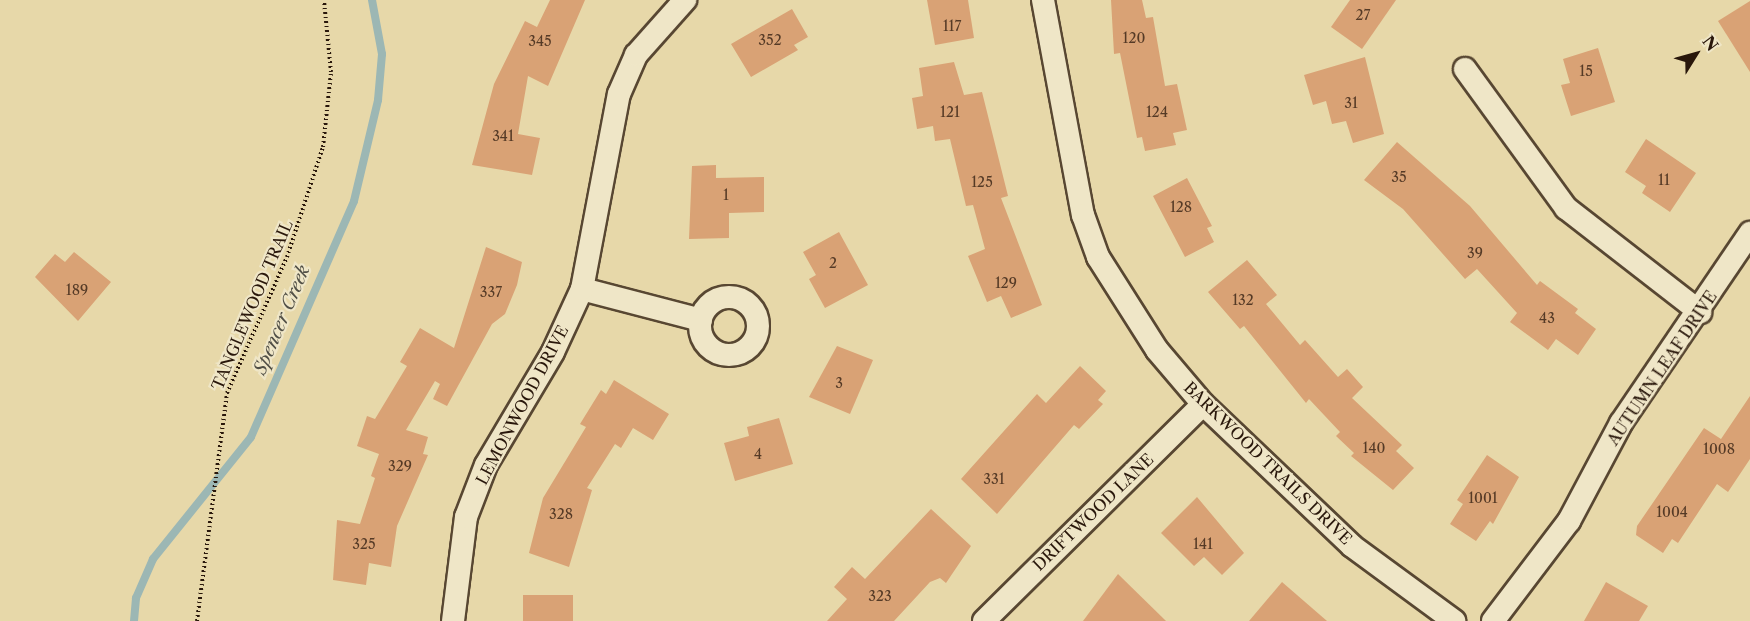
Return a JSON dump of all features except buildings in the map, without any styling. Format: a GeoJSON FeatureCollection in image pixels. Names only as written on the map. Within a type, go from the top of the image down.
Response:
{"type":"FeatureCollection","features":[{"type":"Feature","properties":{"kind":"street","name":"LEMONWOOD DRIVE"},"geometry":{"type":"LineString","coordinates":[[453,621],[466,517],[474,496],[582,289],[619,94],[636,55],[685,0]]}},
{"type":"Feature","properties":{"kind":"street","name":"BARKWOOD TRAILS DRIVE"},"geometry":{"type":"LineString","coordinates":[[1043,0],[1083,215],[1098,257],[1157,350],[1203,404],[1352,546],[1454,621]]}},
{"type":"Feature","properties":{"kind":"street"},"geometry":{"type":"LineString","coordinates":[[1465,69],[1566,208],[1700,312]]}},
{"type":"Feature","properties":{"kind":"street","name":"AUTUMN LEAF DRIVE"},"geometry":{"type":"LineString","coordinates":[[1493,621],[1569,521],[1621,423],[1700,312],[1750,233]]}},
{"type":"Feature","properties":{"kind":"street"},"geometry":{"type":"LineString","coordinates":[[582,289],[700,320]]}},
{"type":"Feature","properties":{"kind":"street","name":"DRIFTWOOD LANE"},"geometry":{"type":"LineString","coordinates":[[984,621],[1203,404]]}},
{"type":"Feature","properties":{"kind":"path","name":"TANGLEWOOD TRAIL"},"geometry":{"type":"LineString","coordinates":[[197,621],[210,527],[220,423],[227,393],[297,231],[323,147],[332,72],[324,0]]}},
{"type":"Feature","properties":{"kind":"waterway","name":"Spencer Creek"},"geometry":{"type":"LineString","coordinates":[[134,621],[136,598],[153,559],[251,437],[354,201],[378,100],[382,54],[372,0]]}}]}
